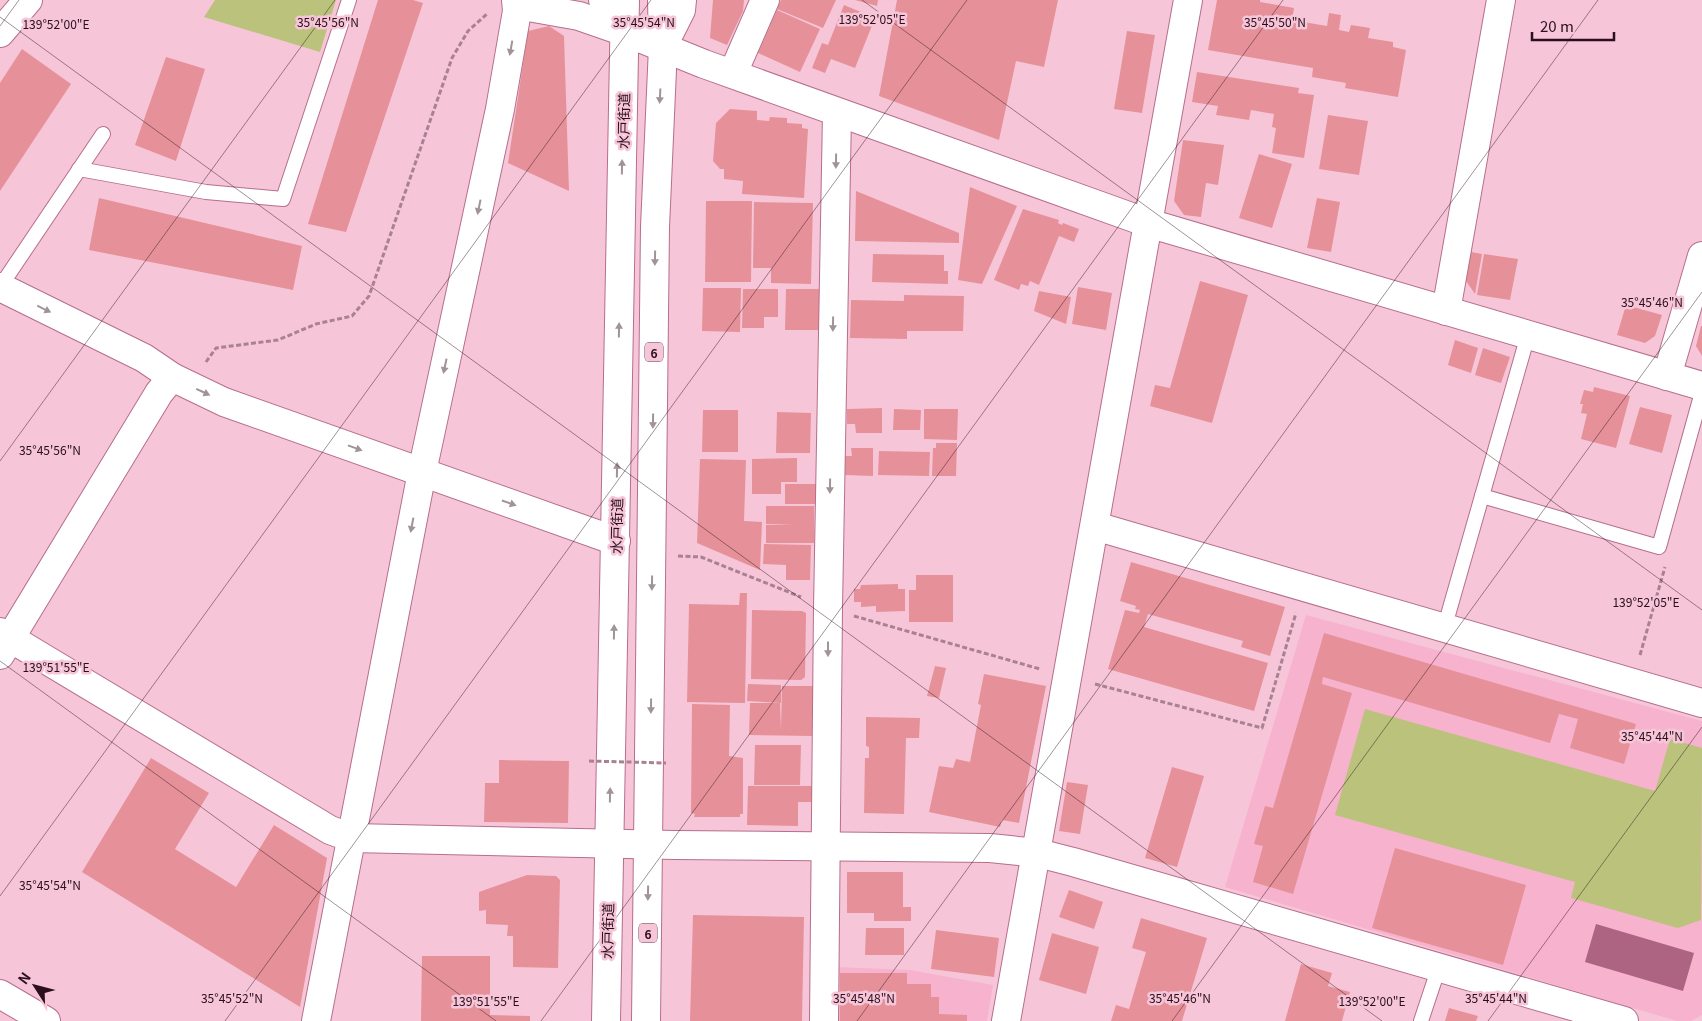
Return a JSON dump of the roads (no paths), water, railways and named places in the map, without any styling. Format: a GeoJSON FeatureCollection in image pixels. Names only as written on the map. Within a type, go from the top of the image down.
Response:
{"type":"FeatureCollection","features":[{"type":"Feature","properties":{"kind":"main road"},"geometry":{"type":"LineString","coordinates":[[0,32],[28,0]]}},
{"type":"Feature","properties":{"kind":"main road"},"geometry":{"type":"LineString","coordinates":[[603,0],[625,32]]}},
{"type":"Feature","properties":{"kind":"main road","name":"水戸街道"},"geometry":{"type":"LineString","coordinates":[[606,1021],[625,0]]}},
{"type":"Feature","properties":{"kind":"main road","name":"6"},"geometry":{"type":"LineString","coordinates":[[646,1021],[655,227],[662,0]]}},
{"type":"Feature","properties":{"kind":"main road","name":"6"},"geometry":{"type":"LineString","coordinates":[[662,47],[681,10],[682,0]]}},
{"type":"Feature","properties":{"kind":"main road"},"geometry":{"type":"LineString","coordinates":[[733,74],[765,0]]}},
{"type":"Feature","properties":{"kind":"main road"},"geometry":{"type":"LineString","coordinates":[[1006,1021],[1038,853],[1188,0]]}},
{"type":"Feature","properties":{"kind":"main road"},"geometry":{"type":"LineString","coordinates":[[1446,311],[1501,0]]}},
{"type":"Feature","properties":{"kind":"main road"},"geometry":{"type":"LineString","coordinates":[[316,1021],[422,472],[500,109],[516,2],[579,16],[625,32],[837,113],[1148,223],[1702,386]]}},
{"type":"Feature","properties":{"kind":"main road"},"geometry":{"type":"LineString","coordinates":[[824,1021],[828,608],[837,113]]}},
{"type":"Feature","properties":{"kind":"main road"},"geometry":{"type":"LineString","coordinates":[[1667,376],[1702,256]]}},
{"type":"Feature","properties":{"kind":"main road"},"geometry":{"type":"LineString","coordinates":[[0,287],[144,358],[181,381],[224,402],[616,541]]}},
{"type":"Feature","properties":{"kind":"main road"},"geometry":{"type":"LineString","coordinates":[[181,381],[159,393],[4,641],[330,830],[352,838],[609,844],[990,848],[1038,853],[1624,1021]]}},
{"type":"Feature","properties":{"kind":"main road"},"geometry":{"type":"LineString","coordinates":[[1095,526],[1702,703]]}},
{"type":"Feature","properties":{"kind":"main road"},"geometry":{"type":"LineString","coordinates":[[0,994],[46,1021]]}},
{"type":"Feature","properties":{"kind":"lane"},"geometry":{"type":"LineString","coordinates":[[79,168],[206,192],[283,199],[349,0]]}},
{"type":"Feature","properties":{"kind":"lane"},"geometry":{"type":"LineString","coordinates":[[0,287],[102,134]]}},
{"type":"Feature","properties":{"kind":"lane"},"geometry":{"type":"LineString","coordinates":[[1444,629],[1528,335]]}},
{"type":"Feature","properties":{"kind":"lane"},"geometry":{"type":"LineString","coordinates":[[1482,496],[1659,547],[1702,392]]}},
{"type":"Feature","properties":{"kind":"lane"},"geometry":{"type":"LineString","coordinates":[[1421,1021],[1439,967]]}}]}
